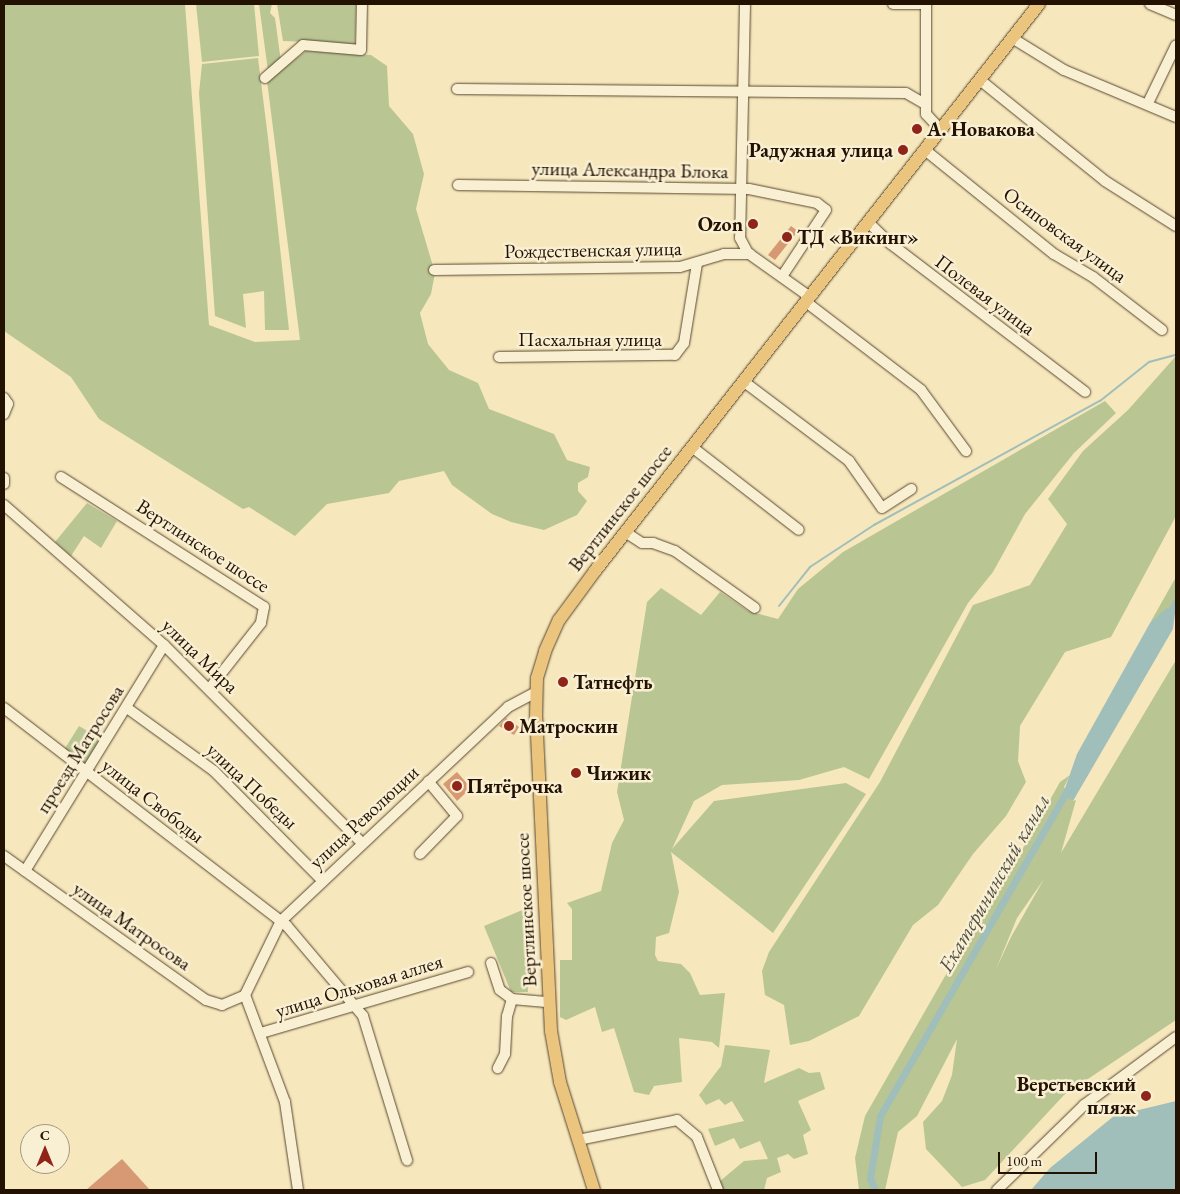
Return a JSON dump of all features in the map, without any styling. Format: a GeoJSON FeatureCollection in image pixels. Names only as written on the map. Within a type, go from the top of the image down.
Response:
{"type":"FeatureCollection","features":[{"type":"Feature","properties":{"kind":"main road","name":"Вертлинское шоссе"},"geometry":{"type":"LineString","coordinates":[[594,1190],[555,1061],[549,1002],[536,692],[540,662],[554,630],[625,532],[1039,4]]}},
{"type":"Feature","properties":{"kind":"street"},"geometry":{"type":"LineString","coordinates":[[264,78],[303,45],[361,50],[362,4]]}},
{"type":"Feature","properties":{"kind":"street"},"geometry":{"type":"LineString","coordinates":[[745,4],[745,93],[740,238],[750,254],[783,275],[808,300],[921,390],[966,451]]}},
{"type":"Feature","properties":{"kind":"street"},"geometry":{"type":"LineString","coordinates":[[893,4],[926,4],[926,114],[941,130]]}},
{"type":"Feature","properties":{"kind":"street"},"geometry":{"type":"LineString","coordinates":[[1150,4],[1176,15]]}},
{"type":"Feature","properties":{"kind":"street"},"geometry":{"type":"LineString","coordinates":[[1012,38],[1064,70],[1148,103],[1176,117]]}},
{"type":"Feature","properties":{"kind":"street"},"geometry":{"type":"LineString","coordinates":[[1148,103],[1176,45]]}},
{"type":"Feature","properties":{"kind":"street"},"geometry":{"type":"LineString","coordinates":[[980,80],[1105,181],[1176,226]]}},
{"type":"Feature","properties":{"kind":"street"},"geometry":{"type":"LineString","coordinates":[[457,89],[906,93],[925,104]]}},
{"type":"Feature","properties":{"kind":"street","name":"Осиповская улица"},"geometry":{"type":"LineString","coordinates":[[925,150],[1054,254],[1093,277],[1162,330]]}},
{"type":"Feature","properties":{"kind":"street","name":"улица Александра Блока"},"geometry":{"type":"LineString","coordinates":[[458,185],[742,189],[800,198],[826,210],[783,275]]}},
{"type":"Feature","properties":{"kind":"street","name":"Полевая улица"},"geometry":{"type":"LineString","coordinates":[[868,222],[891,244],[1085,392]]}},
{"type":"Feature","properties":{"kind":"street","name":"Рождественская улица"},"geometry":{"type":"LineString","coordinates":[[434,270],[696,264],[724,254],[750,254]]}},
{"type":"Feature","properties":{"kind":"street","name":"Пасхальная улица"},"geometry":{"type":"LineString","coordinates":[[499,357],[675,356],[684,343],[696,264]]}},
{"type":"Feature","properties":{"kind":"street"},"geometry":{"type":"LineString","coordinates":[[743,382],[849,461],[882,508],[911,490]]}},
{"type":"Feature","properties":{"kind":"street"},"geometry":{"type":"LineString","coordinates":[[4,398],[8,404],[4,414]]}},
{"type":"Feature","properties":{"kind":"street"},"geometry":{"type":"LineString","coordinates":[[692,447],[799,530]]}},
{"type":"Feature","properties":{"kind":"street","name":"Вертлинское шоссе"},"geometry":{"type":"LineString","coordinates":[[62,477],[264,607],[261,623],[209,689]]}},
{"type":"Feature","properties":{"kind":"street"},"geometry":{"type":"LineString","coordinates":[[4,478],[4,484]]}},
{"type":"Feature","properties":{"kind":"street","name":"улица Мира"},"geometry":{"type":"LineString","coordinates":[[4,505],[164,645],[362,842]]}},
{"type":"Feature","properties":{"kind":"street"},"geometry":{"type":"LineString","coordinates":[[625,532],[642,543],[668,547],[754,608]]}},
{"type":"Feature","properties":{"kind":"street","name":"проезд Матросова"},"geometry":{"type":"LineString","coordinates":[[25,871],[164,645]]}},
{"type":"Feature","properties":{"kind":"street","name":"улица Революции"},"geometry":{"type":"LineString","coordinates":[[245,994],[281,921],[362,842],[508,707],[536,692]]}},
{"type":"Feature","properties":{"kind":"street","name":"улица Свободы"},"geometry":{"type":"LineString","coordinates":[[4,708],[281,921],[358,1007]]}},
{"type":"Feature","properties":{"kind":"street","name":"улица Победы"},"geometry":{"type":"LineString","coordinates":[[127,708],[214,770],[322,880]]}},
{"type":"Feature","properties":{"kind":"street"},"geometry":{"type":"LineString","coordinates":[[420,854],[457,816],[428,781]]}},
{"type":"Feature","properties":{"kind":"street","name":"улица Матросова"},"geometry":{"type":"LineString","coordinates":[[4,856],[206,1000],[222,1005],[245,994]]}},
{"type":"Feature","properties":{"kind":"street"},"geometry":{"type":"LineString","coordinates":[[491,963],[500,990],[512,999],[549,1002]]}},
{"type":"Feature","properties":{"kind":"street","name":"улица Ольховая аллея"},"geometry":{"type":"LineString","coordinates":[[261,1034],[358,1007],[468,972]]}},
{"type":"Feature","properties":{"kind":"street"},"geometry":{"type":"LineString","coordinates":[[245,994],[285,1102],[298,1190]]}},
{"type":"Feature","properties":{"kind":"street"},"geometry":{"type":"LineString","coordinates":[[498,1068],[507,1047],[507,1016],[512,999]]}},
{"type":"Feature","properties":{"kind":"street"},"geometry":{"type":"LineString","coordinates":[[358,1007],[407,1160]]}},
{"type":"Feature","properties":{"kind":"street"},"geometry":{"type":"LineString","coordinates":[[997,1190],[1084,1105],[1176,1037]]}},
{"type":"Feature","properties":{"kind":"street"},"geometry":{"type":"LineString","coordinates":[[578,1140],[677,1120],[697,1137],[718,1190]]}},
{"type":"Feature","properties":{"kind":"green space"},"geometry":{"type":"Polygon","coordinates":[[[4,4],[185,4],[209,325],[255,342],[300,340],[267,81],[306,51],[371,55],[387,66],[389,106],[413,134],[424,174],[416,209],[435,273],[431,294],[420,313],[428,344],[449,370],[478,383],[489,409],[554,434],[567,460],[590,467],[588,477],[578,483],[578,491],[587,501],[577,515],[544,530],[511,522],[492,514],[452,485],[444,471],[399,481],[389,493],[327,504],[295,536],[249,507],[243,509],[99,419],[71,377],[4,331],[4,4]]]}},
{"type":"Feature","properties":{"kind":"green space"},"geometry":{"type":"Polygon","coordinates":[[[196,4],[254,4],[259,56],[202,62],[196,4]]]}},
{"type":"Feature","properties":{"kind":"green space"},"geometry":{"type":"Polygon","coordinates":[[[259,4],[272,4],[270,13],[275,18],[281,62],[268,71],[259,4]]]}},
{"type":"Feature","properties":{"kind":"green space"},"geometry":{"type":"Polygon","coordinates":[[[277,4],[356,4],[355,44],[283,41],[277,4]]]}},
{"type":"Feature","properties":{"kind":"green space"},"geometry":{"type":"Polygon","coordinates":[[[258,58],[289,330],[265,330],[264,291],[243,294],[246,328],[215,316],[199,93],[202,64],[258,58]]]}},
{"type":"Feature","properties":{"kind":"green space"},"geometry":{"type":"Polygon","coordinates":[[[1176,356],[1176,516],[1111,637],[1065,652],[1020,726],[1018,761],[1026,782],[1006,816],[973,854],[938,905],[913,925],[859,1016],[809,1041],[790,1045],[784,1005],[765,995],[762,971],[769,952],[880,782],[973,605],[1030,585],[1067,524],[1048,499],[1083,451],[1128,410],[1176,356]]]}},
{"type":"Feature","properties":{"kind":"green space"},"geometry":{"type":"Polygon","coordinates":[[[1105,401],[1116,413],[1074,453],[1025,514],[993,572],[968,603],[869,779],[844,767],[799,780],[722,785],[694,801],[672,849],[714,801],[846,783],[866,794],[773,933],[671,852],[679,892],[669,933],[656,937],[655,955],[658,961],[681,964],[690,973],[700,995],[725,993],[719,1048],[712,1042],[679,1038],[682,1082],[654,1086],[649,1095],[634,1092],[614,1028],[602,1032],[595,1007],[566,1020],[560,1017],[560,960],[572,960],[572,909],[567,903],[601,891],[612,843],[624,820],[617,792],[647,602],[661,588],[701,615],[720,592],[748,611],[778,619],[798,589],[843,552],[1105,401]]]}},
{"type":"Feature","properties":{"kind":"green space"},"geometry":{"type":"Polygon","coordinates":[[[87,503],[117,521],[101,548],[84,536],[71,556],[55,542],[87,503]]]}},
{"type":"Feature","properties":{"kind":"green space"},"geometry":{"type":"Polygon","coordinates":[[[1176,577],[1176,618],[1175,613],[1160,615],[1150,623],[1176,577]]]}},
{"type":"Feature","properties":{"kind":"green space"},"geometry":{"type":"Polygon","coordinates":[[[1176,660],[1176,1020],[1064,1095],[985,1180],[962,1187],[926,1149],[923,1122],[942,1101],[952,1075],[957,1039],[917,1116],[898,1132],[885,1190],[859,1190],[855,1158],[865,1116],[984,908],[1008,875],[1060,782],[1070,775],[1064,787],[1073,801],[1076,800],[1061,853],[1176,660]],[[1044,879],[1017,918],[996,969],[1011,937],[1044,879]]]}},
{"type":"Feature","properties":{"kind":"green space"},"geometry":{"type":"Polygon","coordinates":[[[79,726],[101,739],[85,764],[64,750],[79,726]]]}},
{"type":"Feature","properties":{"kind":"green space"},"geometry":{"type":"Polygon","coordinates":[[[525,909],[528,992],[511,992],[484,926],[525,909]]]}},
{"type":"Feature","properties":{"kind":"green space"},"geometry":{"type":"Polygon","coordinates":[[[725,1045],[770,1050],[764,1083],[799,1068],[809,1073],[820,1072],[825,1089],[798,1101],[811,1130],[803,1135],[808,1154],[794,1159],[788,1154],[777,1158],[781,1172],[767,1178],[764,1190],[721,1190],[719,1182],[744,1161],[768,1159],[760,1141],[740,1149],[734,1138],[715,1146],[708,1129],[744,1121],[732,1101],[725,1105],[719,1099],[706,1105],[699,1095],[721,1066],[725,1045]]]}},
{"type":"Feature","properties":{"kind":"water"},"geometry":{"type":"Polygon","coordinates":[[[1167,608],[1175,613],[1173,629],[1073,801],[1063,794],[1077,754],[1150,623],[1167,608]]]}},
{"type":"Feature","properties":{"kind":"water"},"geometry":{"type":"Polygon","coordinates":[[[1176,1101],[1176,1190],[1031,1190],[1050,1168],[1114,1116],[1176,1101]]]}},
{"type":"Feature","properties":{"kind":"building","name":"ТД «Викинг»"},"geometry":{"type":"Polygon","coordinates":[[[791,226],[798,231],[775,260],[768,255],[791,226]]]}},
{"type":"Feature","properties":{"kind":"building","name":"Матроскин"},"geometry":{"type":"Polygon","coordinates":[[[506,718],[519,727],[514,735],[499,726],[506,718]]]}},
{"type":"Feature","properties":{"kind":"building","name":"Пятёрочка"},"geometry":{"type":"Polygon","coordinates":[[[457,772],[471,788],[457,801],[443,784],[457,772]]]}},
{"type":"Feature","properties":{"kind":"building"},"geometry":{"type":"Polygon","coordinates":[[[122,1159],[150,1190],[86,1190],[122,1159]]]}},
{"type":"Feature","properties":{"kind":"waterway"},"geometry":{"type":"LineString","coordinates":[[779,606],[810,567],[874,525],[1100,401],[1149,362],[1176,355]]}},
{"type":"Feature","properties":{"kind":"waterway","name":"Екатерининский канал"},"geometry":{"type":"LineString","coordinates":[[1166,619],[1176,602]]}},
{"type":"Feature","properties":{"kind":"waterway","name":"Екатерининский канал"},"geometry":{"type":"LineString","coordinates":[[875,1190],[870,1178],[880,1116],[1070,786]]}},
{"type":"Feature","properties":{"kind":"place","name":"А. Новакова"},"geometry":{"type":"Point","coordinates":[917,129]}},
{"type":"Feature","properties":{"kind":"place","name":"Радужная улица"},"geometry":{"type":"Point","coordinates":[903,150]}},
{"type":"Feature","properties":{"kind":"place","name":"Ozon"},"geometry":{"type":"Point","coordinates":[753,224]}},
{"type":"Feature","properties":{"kind":"place","name":"ТД «Викинг»"},"geometry":{"type":"Point","coordinates":[787,237]}},
{"type":"Feature","properties":{"kind":"place","name":"Татнефть"},"geometry":{"type":"Point","coordinates":[563,682]}},
{"type":"Feature","properties":{"kind":"place","name":"Матроскин"},"geometry":{"type":"Point","coordinates":[509,726]}},
{"type":"Feature","properties":{"kind":"place","name":"Чижик"},"geometry":{"type":"Point","coordinates":[576,773]}},
{"type":"Feature","properties":{"kind":"place","name":"Пятёрочка"},"geometry":{"type":"Point","coordinates":[457,786]}},
{"type":"Feature","properties":{"kind":"place","name":"Веретьевский пляж"},"geometry":{"type":"Point","coordinates":[1146,1096]}}]}
